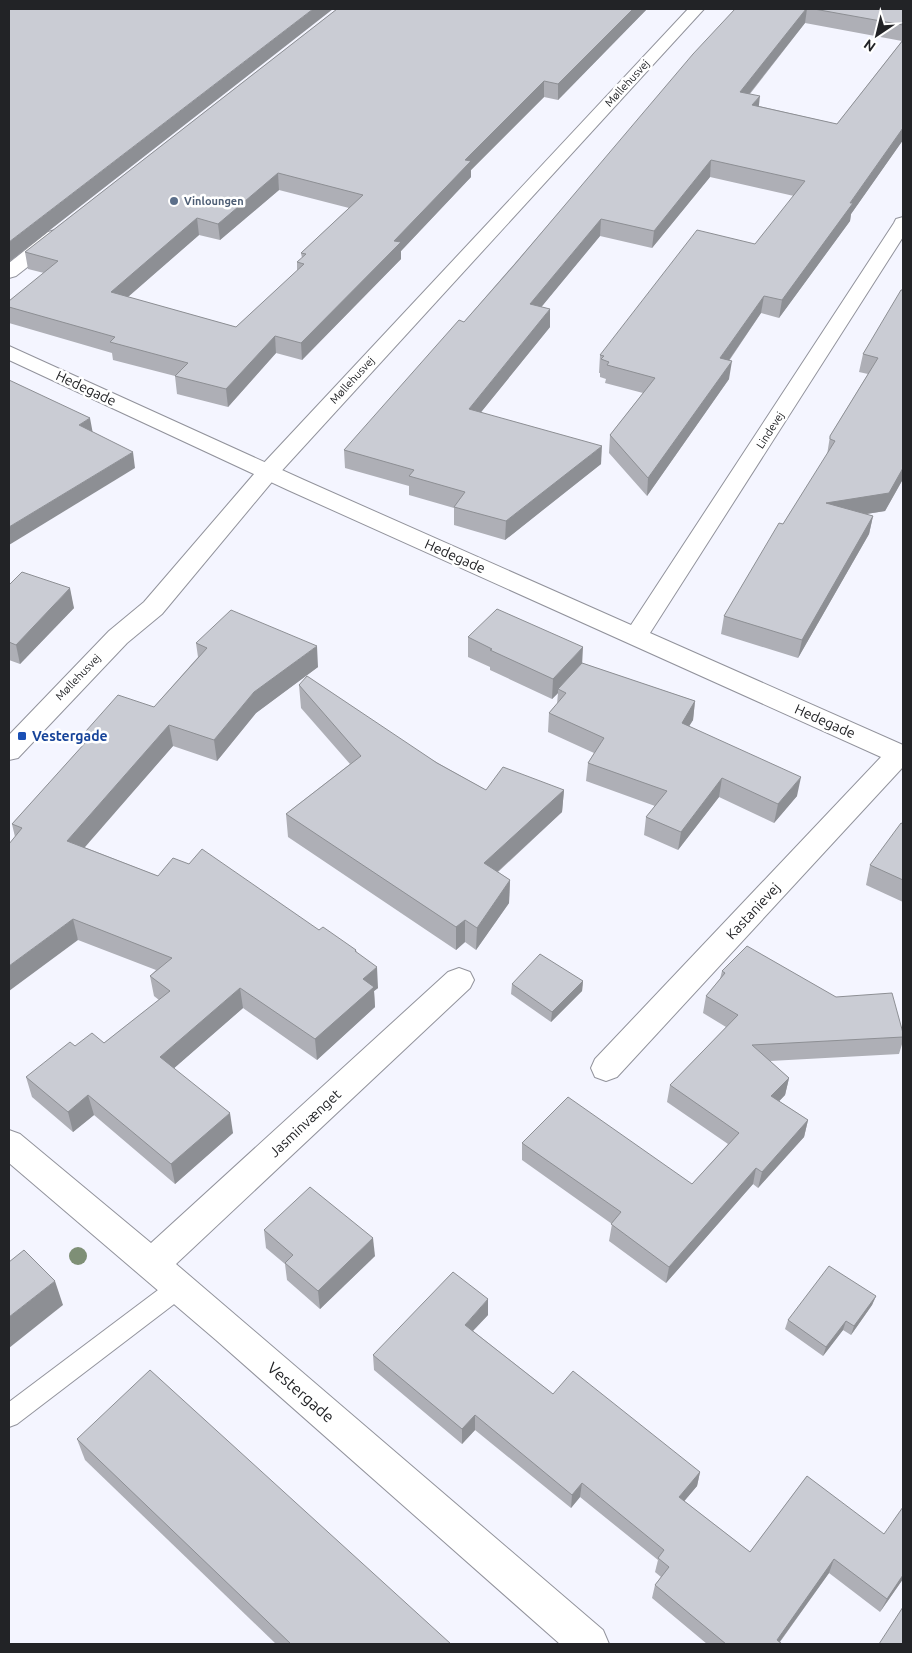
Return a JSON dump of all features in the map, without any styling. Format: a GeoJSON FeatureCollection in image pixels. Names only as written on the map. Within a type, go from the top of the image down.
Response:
{"type":"FeatureCollection","features":[{"type":"Feature","properties":{"kind":"street","name":"Møllehusvej"},"geometry":{"type":"LineString","coordinates":[[9,751],[118,636],[153,608],[268,472],[696,9]]}},
{"type":"Feature","properties":{"kind":"street"},"geometry":{"type":"LineString","coordinates":[[9,272],[72,223]]}},
{"type":"Feature","properties":{"kind":"street","name":"Lindevej"},"geometry":{"type":"LineString","coordinates":[[636,636],[903,223]]}},
{"type":"Feature","properties":{"kind":"street","name":"Hedegade"},"geometry":{"type":"LineString","coordinates":[[9,352],[268,472],[902,755]]}},
{"type":"Feature","properties":{"kind":"street","name":"Kastanievej"},"geometry":{"type":"LineString","coordinates":[[606,1068],[902,755]]}},
{"type":"Feature","properties":{"kind":"street","name":"Jasminvænget"},"geometry":{"type":"LineString","coordinates":[[151,1265],[459,980]]}},
{"type":"Feature","properties":{"kind":"street","name":"Vestergade"},"geometry":{"type":"LineString","coordinates":[[9,1144],[590,1644]]}},
{"type":"Feature","properties":{"kind":"lane"},"geometry":{"type":"LineString","coordinates":[[9,1416],[178,1288]]}},
{"type":"Feature","properties":{"kind":"building"},"geometry":{"type":"Polygon","coordinates":[[[9,9],[313,9],[9,242],[9,9]]]}},
{"type":"Feature","properties":{"kind":"building"},"geometry":{"type":"Polygon","coordinates":[[[337,9],[633,9],[558,84],[544,81],[465,160],[471,161],[394,241],[401,242],[301,343],[275,336],[226,389],[175,376],[188,363],[110,342],[115,337],[9,307],[9,301],[58,261],[25,252],[337,9]],[[278,173],[218,224],[197,218],[111,292],[236,327],[304,264],[297,262],[306,254],[301,253],[363,195],[278,173]]]}},
{"type":"Feature","properties":{"kind":"building"},"geometry":{"type":"Polygon","coordinates":[[[735,9],[806,9],[740,92],[760,96],[752,105],[837,124],[903,40],[903,128],[850,203],[853,203],[782,300],[764,296],[720,358],[732,361],[648,478],[610,435],[655,378],[607,365],[609,362],[601,359],[604,356],[600,355],[697,230],[755,244],[805,181],[711,160],[654,231],[601,219],[530,304],[550,309],[469,409],[602,446],[506,521],[454,507],[465,492],[409,476],[414,470],[344,450],[459,320],[464,322],[693,54],[735,9]]]}},
{"type":"Feature","properties":{"kind":"building"},"geometry":{"type":"Polygon","coordinates":[[[814,9],[903,9],[903,25],[814,9]]]}},
{"type":"Feature","properties":{"kind":"building"},"geometry":{"type":"Polygon","coordinates":[[[901,290],[903,290],[903,468],[889,493],[826,503],[873,516],[802,640],[724,616],[779,523],[783,524],[835,441],[830,439],[830,436],[878,358],[863,354],[901,290]]]}},
{"type":"Feature","properties":{"kind":"building"},"geometry":{"type":"Polygon","coordinates":[[[9,380],[90,418],[79,425],[133,452],[9,527],[9,380]]]}},
{"type":"Feature","properties":{"kind":"building"},"geometry":{"type":"Polygon","coordinates":[[[22,572],[70,588],[16,645],[9,642],[9,585],[22,572]]]}},
{"type":"Feature","properties":{"kind":"building"},"geometry":{"type":"Polygon","coordinates":[[[497,609],[583,647],[553,679],[490,650],[492,649],[468,637],[497,609]]]}},
{"type":"Feature","properties":{"kind":"building"},"geometry":{"type":"Polygon","coordinates":[[[231,610],[317,646],[254,692],[214,740],[169,725],[67,841],[158,876],[173,858],[189,864],[202,849],[319,930],[323,927],[377,967],[363,979],[374,987],[315,1039],[240,988],[160,1057],[230,1113],[171,1164],[88,1095],[68,1112],[26,1077],[70,1042],[75,1046],[92,1033],[104,1043],[170,991],[150,976],[172,958],[73,919],[9,966],[9,844],[22,828],[12,824],[94,733],[86,731],[118,695],[154,707],[207,648],[196,643],[231,610]]]}},
{"type":"Feature","properties":{"kind":"building"},"geometry":{"type":"Polygon","coordinates":[[[582,663],[695,701],[682,723],[801,777],[778,804],[722,778],[681,832],[646,817],[667,791],[588,763],[604,738],[549,713],[566,693],[558,689],[582,663]]]}},
{"type":"Feature","properties":{"kind":"building"},"geometry":{"type":"Polygon","coordinates":[[[307,676],[437,763],[486,790],[503,767],[564,790],[484,863],[510,880],[477,928],[465,920],[456,927],[286,814],[361,756],[299,685],[307,676]]]}},
{"type":"Feature","properties":{"kind":"building"},"geometry":{"type":"Polygon","coordinates":[[[901,823],[903,824],[903,880],[870,865],[901,823]]]}},
{"type":"Feature","properties":{"kind":"building"},"geometry":{"type":"Polygon","coordinates":[[[747,946],[836,997],[892,993],[903,1037],[752,1045],[789,1078],[771,1096],[808,1120],[762,1172],[756,1168],[669,1267],[611,1224],[621,1212],[522,1143],[568,1097],[692,1184],[739,1133],[670,1085],[738,1015],[706,996],[725,973],[722,971],[747,946]]]}},
{"type":"Feature","properties":{"kind":"building"},"geometry":{"type":"Polygon","coordinates":[[[540,954],[583,981],[552,1012],[512,984],[540,954]]]}},
{"type":"Feature","properties":{"kind":"building"},"geometry":{"type":"Polygon","coordinates":[[[310,1187],[373,1238],[318,1291],[285,1263],[293,1255],[264,1230],[310,1187]]]}},
{"type":"Feature","properties":{"kind":"building"},"geometry":{"type":"Polygon","coordinates":[[[24,1250],[55,1281],[9,1317],[9,1262],[24,1250]]]}},
{"type":"Feature","properties":{"kind":"building"},"geometry":{"type":"Polygon","coordinates":[[[829,1266],[876,1296],[854,1326],[846,1321],[826,1347],[788,1320],[829,1266]]]}},
{"type":"Feature","properties":{"kind":"building"},"geometry":{"type":"Polygon","coordinates":[[[453,1272],[488,1299],[465,1325],[553,1394],[573,1371],[700,1472],[679,1497],[750,1552],[807,1476],[884,1534],[903,1507],[903,1575],[887,1599],[834,1559],[777,1640],[782,1644],[726,1644],[655,1585],[669,1567],[658,1558],[664,1550],[582,1483],[572,1495],[475,1415],[462,1429],[373,1355],[453,1272]]]}},
{"type":"Feature","properties":{"kind":"building"},"geometry":{"type":"Polygon","coordinates":[[[150,1370],[451,1644],[291,1644],[77,1439],[150,1370]]]}},
{"type":"Feature","properties":{"kind":"building"},"geometry":{"type":"Polygon","coordinates":[[[903,1607],[903,1644],[879,1644],[903,1607]]]}},
{"type":"Feature","properties":{"kind":"place","name":"Vinloungen"},"geometry":{"type":"Point","coordinates":[174,201]}},
{"type":"Feature","properties":{"kind":"place","name":"Vestergade"},"geometry":{"type":"Point","coordinates":[22,736]}}]}
